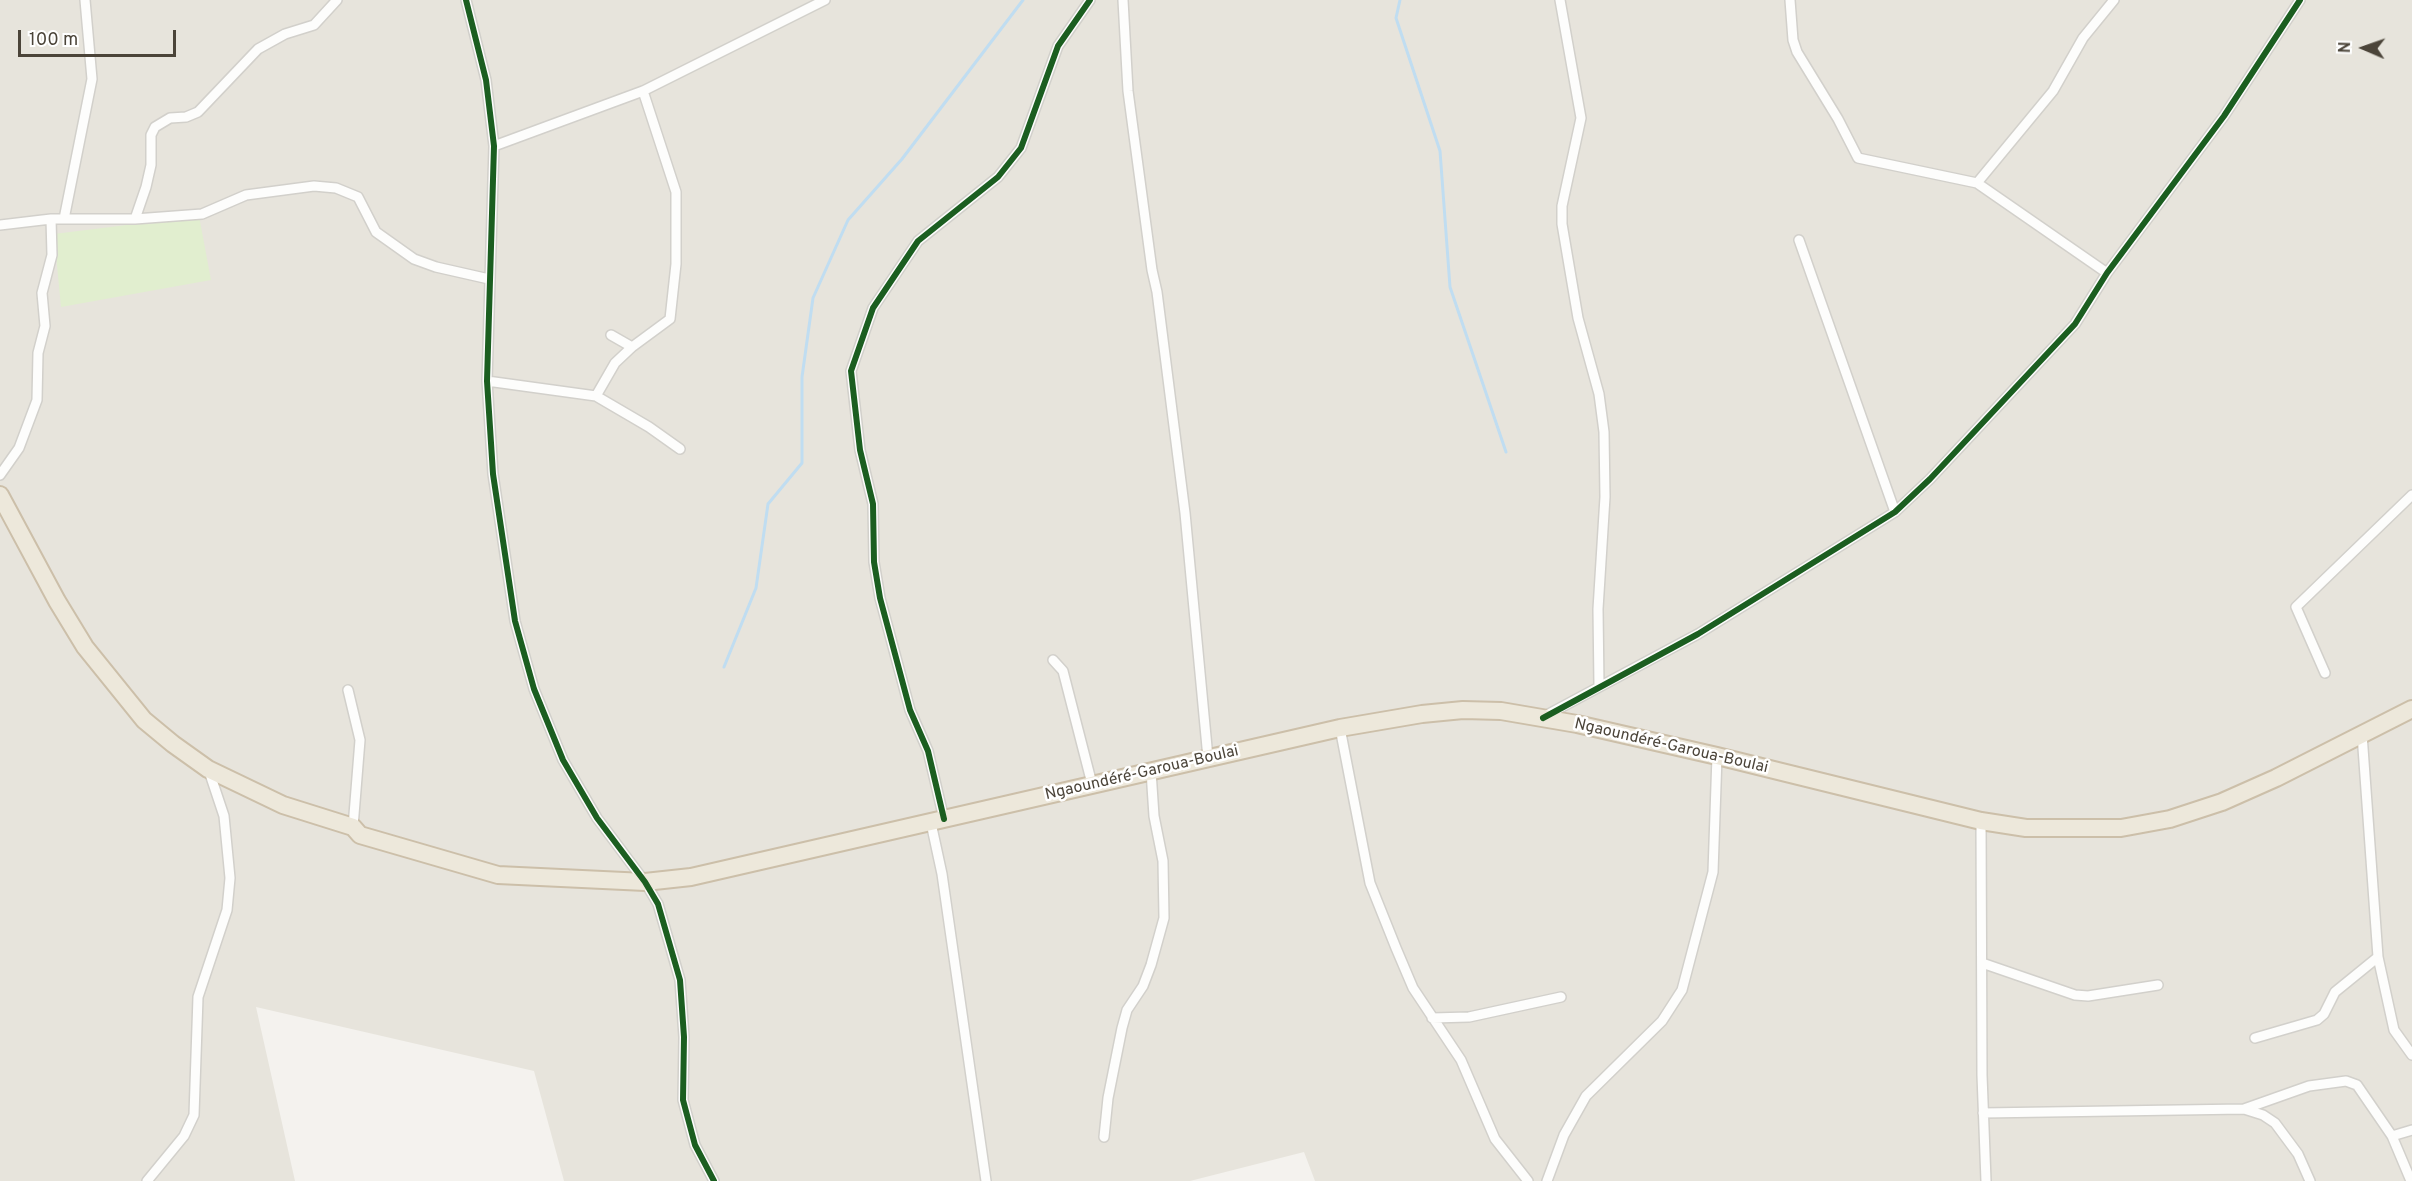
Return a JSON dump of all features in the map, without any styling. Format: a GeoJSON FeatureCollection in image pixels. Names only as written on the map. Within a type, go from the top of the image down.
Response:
{"type":"FeatureCollection","features":[{"type":"Feature","properties":{"kind":"highway","name":"Ngaoundéré-Garoua-Boulai"},"geometry":{"type":"LineString","coordinates":[[0,495],[57,601],[85,647],[111,682],[144,720],[208,769],[283,805],[352,827],[360,835],[498,875],[645,882],[721,871],[1340,728],[1422,714],[1463,710],[1501,711],[1543,718],[1717,756],[1981,821],[2026,828],[2077,830],[2121,828],[2170,819],[2222,802],[2276,778],[2412,709]]}},
{"type":"Feature","properties":{"kind":"street"},"geometry":{"type":"LineString","coordinates":[[64,219],[92,79],[85,0]]}},
{"type":"Feature","properties":{"kind":"street"},"geometry":{"type":"LineString","coordinates":[[135,219],[151,165],[151,135],[155,127],[170,118],[186,117],[198,112],[258,49],[285,34],[314,25],[337,0]]}},
{"type":"Feature","properties":{"kind":"street"},"geometry":{"type":"LineString","coordinates":[[466,0],[486,81],[494,146],[487,381],[493,474],[515,621],[534,689],[549,730],[576,786],[645,882],[661,912],[680,980],[684,1037],[683,1100],[695,1145],[714,1181]]}},
{"type":"Feature","properties":{"kind":"street"},"geometry":{"type":"LineString","coordinates":[[494,146],[643,90],[809,3],[825,0]]}},
{"type":"Feature","properties":{"kind":"street"},"geometry":{"type":"LineString","coordinates":[[986,1181],[944,885],[931,761],[910,710],[880,598],[874,561],[873,504],[860,450],[851,371],[873,308],[918,241],[998,177],[1021,148],[1058,46],[1090,0]]}},
{"type":"Feature","properties":{"kind":"street"},"geometry":{"type":"LineString","coordinates":[[1123,0],[1128,92],[1160,312],[1185,513],[1208,759]]}},
{"type":"Feature","properties":{"kind":"street"},"geometry":{"type":"LineString","coordinates":[[1560,0],[1581,118],[1562,206],[1562,224],[1578,318],[1599,394],[1604,432],[1605,497],[1598,609],[1599,686]]}},
{"type":"Feature","properties":{"kind":"street"},"geometry":{"type":"LineString","coordinates":[[1790,0],[1793,40],[1797,52],[1838,119],[1858,158],[1977,183],[2107,273]]}},
{"type":"Feature","properties":{"kind":"street"},"geometry":{"type":"LineString","coordinates":[[1977,183],[2054,91],[2083,38],[2114,0]]}},
{"type":"Feature","properties":{"kind":"street"},"geometry":{"type":"LineString","coordinates":[[1543,718],[1698,634],[1895,512],[1930,479],[2075,324],[2107,273],[2224,116],[2300,0]]}},
{"type":"Feature","properties":{"kind":"street"},"geometry":{"type":"LineString","coordinates":[[596,396],[615,363],[632,347],[670,319],[677,255],[676,192],[643,90]]}},
{"type":"Feature","properties":{"kind":"street"},"geometry":{"type":"LineString","coordinates":[[0,225],[51,219],[135,219],[202,214],[232,200],[266,191],[314,186],[336,188],[358,197],[376,232],[414,259],[436,267],[489,279]]}},
{"type":"Feature","properties":{"kind":"street"},"geometry":{"type":"LineString","coordinates":[[0,475],[19,448],[37,400],[38,352],[45,326],[42,293],[52,255],[51,219]]}},
{"type":"Feature","properties":{"kind":"street"},"geometry":{"type":"LineString","coordinates":[[1799,240],[1895,512]]}},
{"type":"Feature","properties":{"kind":"street"},"geometry":{"type":"LineString","coordinates":[[611,335],[632,347]]}},
{"type":"Feature","properties":{"kind":"street"},"geometry":{"type":"LineString","coordinates":[[487,381],[596,396],[649,426],[680,449]]}},
{"type":"Feature","properties":{"kind":"street"},"geometry":{"type":"LineString","coordinates":[[2325,673],[2296,607],[2412,495]]}},
{"type":"Feature","properties":{"kind":"street"},"geometry":{"type":"LineString","coordinates":[[1053,660],[1063,671],[1092,784]]}},
{"type":"Feature","properties":{"kind":"street"},"geometry":{"type":"LineString","coordinates":[[348,690],[360,740],[352,827]]}},
{"type":"Feature","properties":{"kind":"street"},"geometry":{"type":"LineString","coordinates":[[1340,728],[1370,883],[1413,988],[1461,1060],[1495,1139],[1528,1181]]}},
{"type":"Feature","properties":{"kind":"street"},"geometry":{"type":"LineString","coordinates":[[2362,734],[2378,957],[2394,1030],[2412,1055]]}},
{"type":"Feature","properties":{"kind":"street"},"geometry":{"type":"LineString","coordinates":[[1546,1181],[1564,1135],[1586,1096],[1662,1022],[1682,990],[1713,872],[1717,756]]}},
{"type":"Feature","properties":{"kind":"street"},"geometry":{"type":"LineString","coordinates":[[147,1181],[184,1136],[194,1115],[198,997],[226,910],[230,878],[224,816],[208,769]]}},
{"type":"Feature","properties":{"kind":"street"},"geometry":{"type":"LineString","coordinates":[[1104,1137],[1108,1098],[1122,1028],[1127,1010],[1143,986],[1164,918],[1163,861],[1154,816],[1151,771]]}},
{"type":"Feature","properties":{"kind":"street"},"geometry":{"type":"LineString","coordinates":[[1981,821],[1979,884],[1986,1181]]}},
{"type":"Feature","properties":{"kind":"street"},"geometry":{"type":"LineString","coordinates":[[2255,1038],[2317,1020],[2324,1014],[2335,992],[2378,957]]}},
{"type":"Feature","properties":{"kind":"street"},"geometry":{"type":"LineString","coordinates":[[1982,963],[2075,995],[2088,996],[2158,985]]}},
{"type":"Feature","properties":{"kind":"street"},"geometry":{"type":"LineString","coordinates":[[1432,1018],[1469,1017],[1561,997]]}},
{"type":"Feature","properties":{"kind":"street"},"geometry":{"type":"LineString","coordinates":[[1983,1113],[2244,1109],[2309,1086],[2346,1081],[2357,1085],[2392,1136],[2411,1181]]}},
{"type":"Feature","properties":{"kind":"street"},"geometry":{"type":"LineString","coordinates":[[2244,1109],[2262,1115],[2280,1129],[2298,1154],[2310,1181]]}},
{"type":"Feature","properties":{"kind":"street"},"geometry":{"type":"LineString","coordinates":[[2392,1136],[2412,1130]]}},
{"type":"Feature","properties":{"kind":"shaded area"},"geometry":{"type":"Polygon","coordinates":[[[0,0],[2412,0],[2412,1181],[1315,1181],[1304,1152],[1190,1181],[564,1181],[534,1071],[256,1007],[295,1181],[0,1181],[0,0]]]}},
{"type":"Feature","properties":{"kind":"green space"},"geometry":{"type":"Polygon","coordinates":[[[199,216],[211,280],[61,307],[54,234],[199,216]]]}},
{"type":"Feature","properties":{"kind":"waterway"},"geometry":{"type":"LineString","coordinates":[[724,667],[756,588],[768,504],[802,463],[802,377],[813,298],[848,220],[902,159],[1023,0]]}},
{"type":"Feature","properties":{"kind":"waterway"},"geometry":{"type":"LineString","coordinates":[[1400,0],[1396,18],[1440,151],[1450,287],[1506,452]]}},
{"type":"Feature","properties":{"kind":"cycle path"},"geometry":{"type":"LineString","coordinates":[[466,0],[486,80],[494,146],[487,381],[493,474],[515,621],[534,689],[563,760],[597,818],[645,882],[658,904],[680,980],[684,1037],[683,1100],[695,1145],[714,1181]]}},
{"type":"Feature","properties":{"kind":"cycle path"},"geometry":{"type":"LineString","coordinates":[[944,819],[928,751],[910,710],[880,598],[874,562],[873,504],[860,450],[851,371],[873,308],[918,241],[998,177],[1021,148],[1058,46],[1090,0]]}},
{"type":"Feature","properties":{"kind":"cycle path"},"geometry":{"type":"LineString","coordinates":[[1543,718],[1698,634],[1895,512],[1930,479],[2075,324],[2107,273],[2224,116],[2300,0]]}}]}
